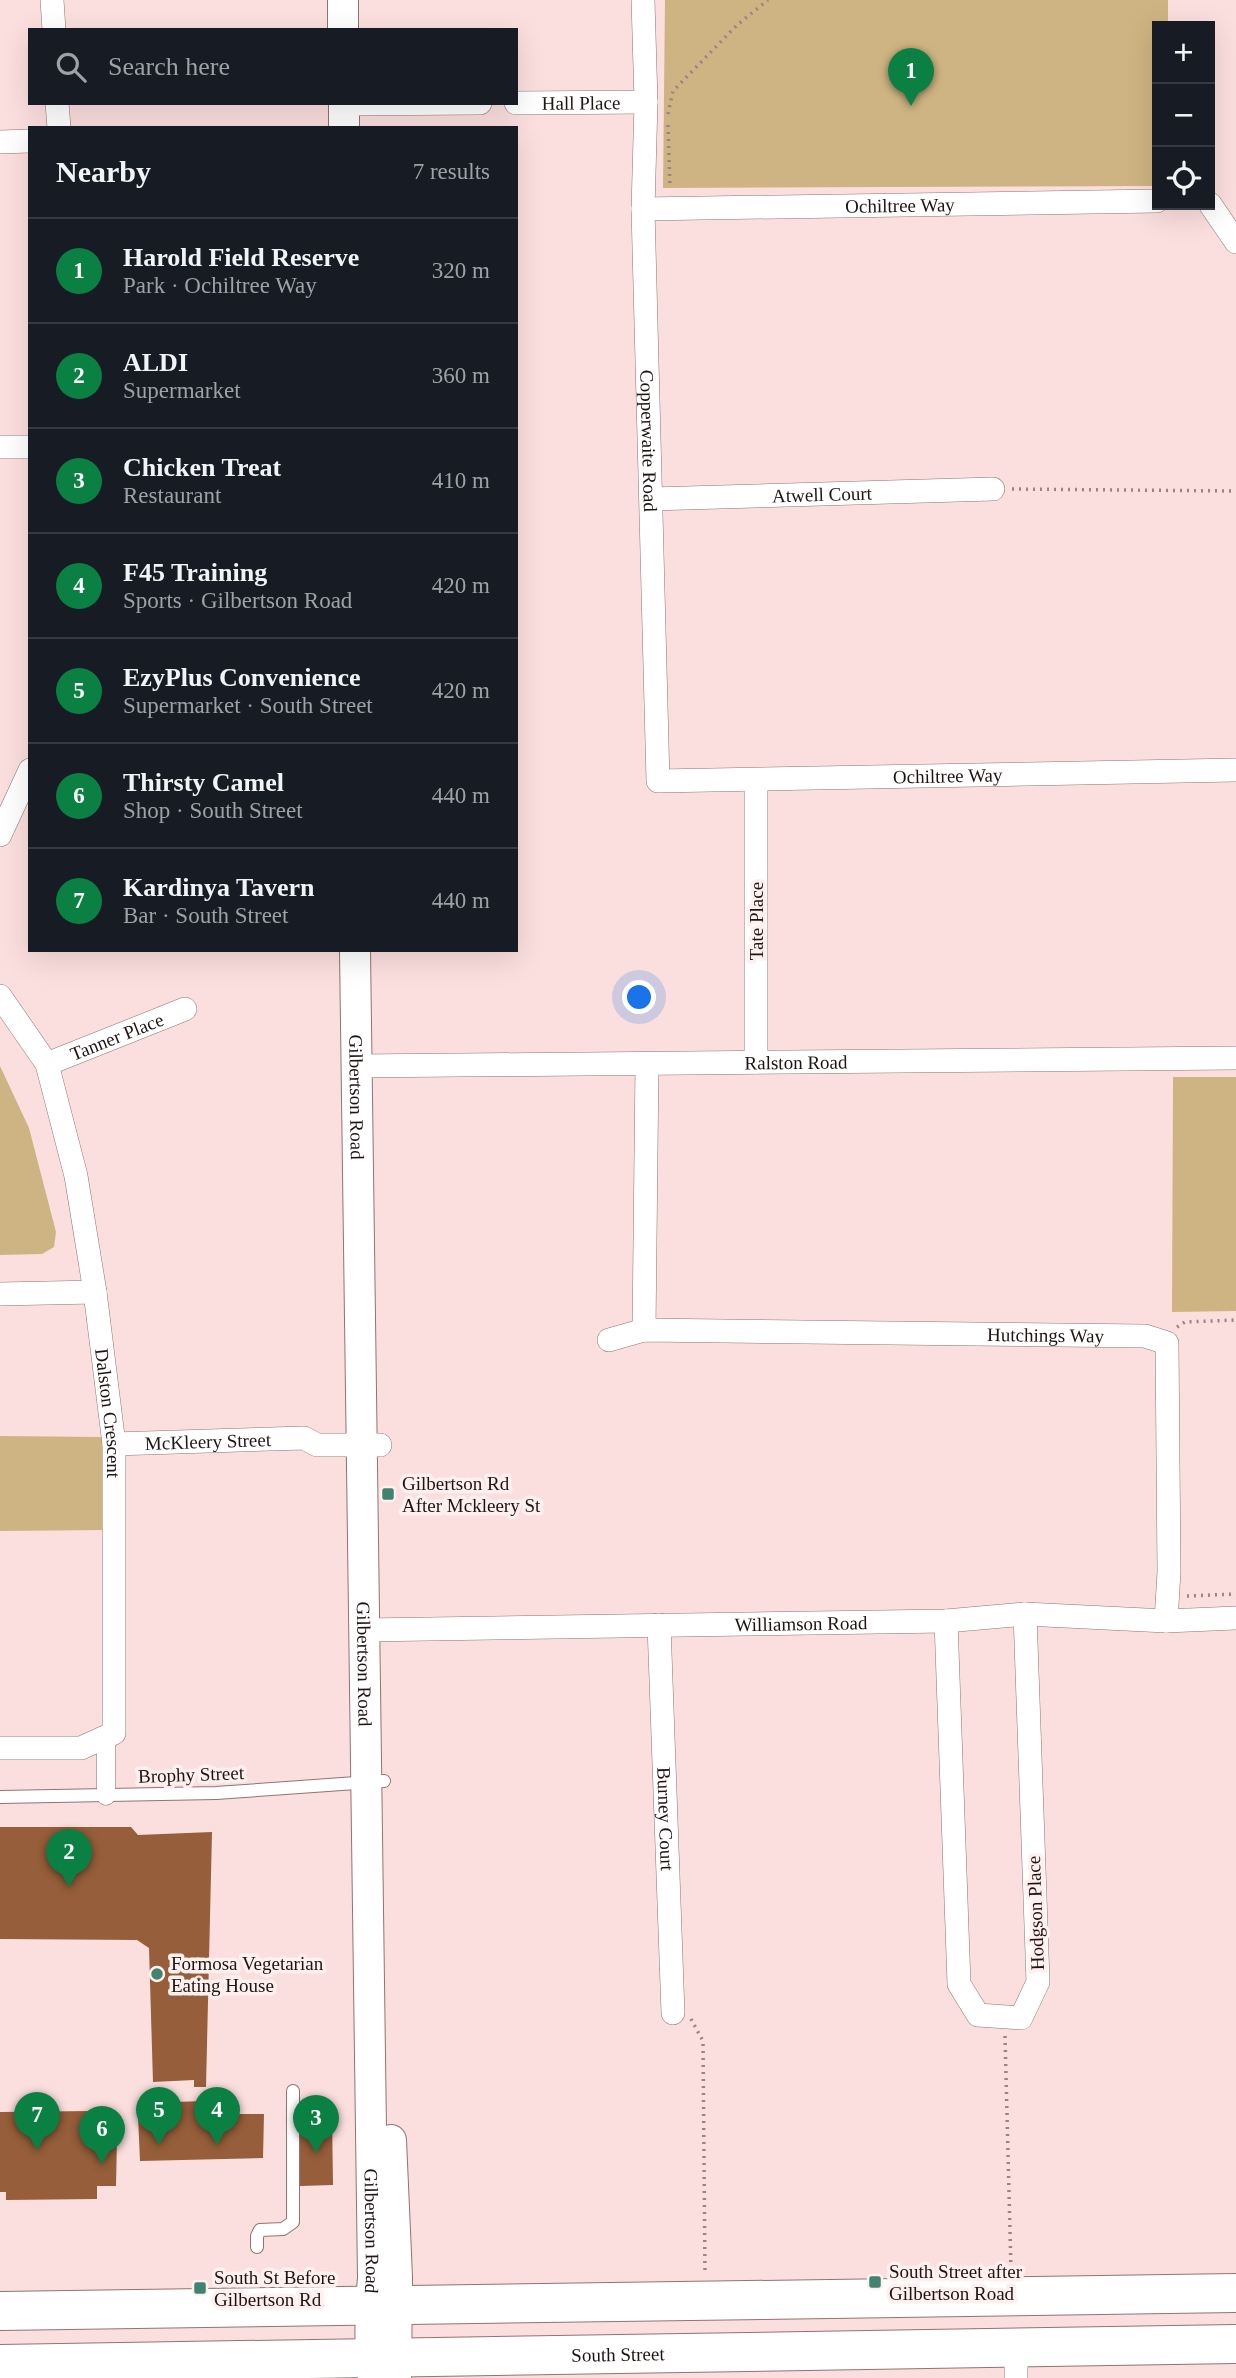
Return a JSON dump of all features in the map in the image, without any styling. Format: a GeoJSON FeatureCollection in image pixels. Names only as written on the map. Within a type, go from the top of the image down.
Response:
{"type":"FeatureCollection","features":[{"type":"Feature","properties":{"kind":"highway"},"geometry":{"type":"LineString","coordinates":[[0,2311],[1236,2294]]}},
{"type":"Feature","properties":{"kind":"highway","name":"South Street"},"geometry":{"type":"LineString","coordinates":[[6,2359],[384,2367],[617,2360],[1016,2362],[1236,2344]]}},
{"type":"Feature","properties":{"kind":"street"},"geometry":{"type":"LineString","coordinates":[[52,0],[54,28]]}},
{"type":"Feature","properties":{"kind":"street"},"geometry":{"type":"LineString","coordinates":[[343,0],[343,28]]}},
{"type":"Feature","properties":{"kind":"street"},"geometry":{"type":"LineString","coordinates":[[358,0],[358,28]]}},
{"type":"Feature","properties":{"kind":"street","name":"Copperwaite Road"},"geometry":{"type":"LineString","coordinates":[[643,0],[646,102],[643,209],[658,781]]}},
{"type":"Feature","properties":{"kind":"street","name":"Hall Place"},"geometry":{"type":"LineString","coordinates":[[518,103],[646,102]]}},
{"type":"Feature","properties":{"kind":"street"},"geometry":{"type":"LineString","coordinates":[[57,105],[59,126]]}},
{"type":"Feature","properties":{"kind":"street"},"geometry":{"type":"LineString","coordinates":[[344,105],[344,126]]}},
{"type":"Feature","properties":{"kind":"street"},"geometry":{"type":"LineString","coordinates":[[359,105],[359,126]]}},
{"type":"Feature","properties":{"kind":"street"},"geometry":{"type":"LineString","coordinates":[[0,142],[28,141]]}},
{"type":"Feature","properties":{"kind":"street","name":"Ochiltree Way"},"geometry":{"type":"LineString","coordinates":[[643,209],[1152,201]]}},
{"type":"Feature","properties":{"kind":"street"},"geometry":{"type":"LineString","coordinates":[[1214,210],[1236,242]]}},
{"type":"Feature","properties":{"kind":"street"},"geometry":{"type":"LineString","coordinates":[[0,447],[28,447]]}},
{"type":"Feature","properties":{"kind":"street","name":"Atwell Court"},"geometry":{"type":"LineString","coordinates":[[652,499],[993,489]]}},
{"type":"Feature","properties":{"kind":"street","name":"Ochiltree Way"},"geometry":{"type":"LineString","coordinates":[[658,781],[1236,770]]}},
{"type":"Feature","properties":{"kind":"street"},"geometry":{"type":"LineString","coordinates":[[0,835],[28,773]]}},
{"type":"Feature","properties":{"kind":"street","name":"Tate Place"},"geometry":{"type":"LineString","coordinates":[[756,780],[756,1062]]}},
{"type":"Feature","properties":{"kind":"street","name":"Gilbertson Road"},"geometry":{"type":"LineString","coordinates":[[355,952],[365,1066],[376,1781],[389,2091],[384,2367]]}},
{"type":"Feature","properties":{"kind":"street","name":"Gilbertson Road"},"geometry":{"type":"LineString","coordinates":[[365,1066],[373,952]]}},
{"type":"Feature","properties":{"kind":"street","name":"Dalston Crescent"},"geometry":{"type":"LineString","coordinates":[[0,996],[47,1064],[76,1176],[95,1292],[114,1444],[114,1733],[106,1737]]}},
{"type":"Feature","properties":{"kind":"street","name":"Tanner Place"},"geometry":{"type":"LineString","coordinates":[[47,1064],[185,1010]]}},
{"type":"Feature","properties":{"kind":"street","name":"Ralston Road"},"geometry":{"type":"LineString","coordinates":[[365,1066],[1236,1058]]}},
{"type":"Feature","properties":{"kind":"street"},"geometry":{"type":"LineString","coordinates":[[644,1330],[647,1065]]}},
{"type":"Feature","properties":{"kind":"street"},"geometry":{"type":"LineString","coordinates":[[0,1294],[95,1292]]}},
{"type":"Feature","properties":{"kind":"street","name":"Hutchings Way"},"geometry":{"type":"LineString","coordinates":[[609,1340],[644,1330],[1145,1336],[1158,1340]]}},
{"type":"Feature","properties":{"kind":"street"},"geometry":{"type":"LineString","coordinates":[[1158,1340],[1167,1343],[1169,1572],[1166,1621]]}},
{"type":"Feature","properties":{"kind":"street","name":"McKleery Street"},"geometry":{"type":"LineString","coordinates":[[114,1444],[304,1438],[317,1445],[371,1438]]}},
{"type":"Feature","properties":{"kind":"street","name":"Williamson Road"},"geometry":{"type":"LineString","coordinates":[[373,1629],[946,1621],[1025,1614],[1166,1621],[1236,1618]]}},
{"type":"Feature","properties":{"kind":"street","name":"Hodgson Place"},"geometry":{"type":"LineString","coordinates":[[1005,2017],[1021,2018],[1038,1982],[1025,1614]]}},
{"type":"Feature","properties":{"kind":"street"},"geometry":{"type":"LineString","coordinates":[[946,1621],[959,1984],[978,2015],[1005,2017]]}},
{"type":"Feature","properties":{"kind":"street","name":"Burney Court"},"geometry":{"type":"LineString","coordinates":[[659,1625],[673,2013]]}},
{"type":"Feature","properties":{"kind":"street"},"geometry":{"type":"LineString","coordinates":[[0,1748],[80,1748],[106,1737],[106,1796]]}},
{"type":"Feature","properties":{"kind":"lane","name":"Brophy Street"},"geometry":{"type":"LineString","coordinates":[[0,1797],[216,1793],[376,1781]]}},
{"type":"Feature","properties":{"kind":"lane"},"geometry":{"type":"LineString","coordinates":[[257,2247],[260,2230],[284,2228],[293,2222],[293,2091]]}},
{"type":"Feature","properties":{"kind":"path"},"geometry":{"type":"LineString","coordinates":[[673,91],[737,25],[768,0]]}},
{"type":"Feature","properties":{"kind":"path"},"geometry":{"type":"LineString","coordinates":[[993,489],[1236,491]]}},
{"type":"Feature","properties":{"kind":"path"},"geometry":{"type":"LineString","coordinates":[[1158,1340],[1185,1322],[1236,1320]]}},
{"type":"Feature","properties":{"kind":"path"},"geometry":{"type":"LineString","coordinates":[[1169,1572],[1186,1596],[1236,1594]]}},
{"type":"Feature","properties":{"kind":"path"},"geometry":{"type":"LineString","coordinates":[[673,2013],[690,2019],[703,2042],[705,2280]]}},
{"type":"Feature","properties":{"kind":"path"},"geometry":{"type":"LineString","coordinates":[[1005,2017],[1011,2276]]}},
{"type":"Feature","properties":{"kind":"shaded area"},"geometry":{"type":"Polygon","coordinates":[[[665,0],[1168,0],[1168,21],[1152,21],[1152,186],[663,188],[665,0]]]}},
{"type":"Feature","properties":{"kind":"shaded area"},"geometry":{"type":"Polygon","coordinates":[[[0,1066],[29,1128],[56,1232],[54,1247],[42,1254],[0,1255],[0,1066]]]}},
{"type":"Feature","properties":{"kind":"shaded area"},"geometry":{"type":"Polygon","coordinates":[[[1173,1077],[1236,1077],[1236,1311],[1172,1312],[1173,1077]]]}},
{"type":"Feature","properties":{"kind":"shaded area"},"geometry":{"type":"Polygon","coordinates":[[[0,1436],[103,1437],[106,1530],[0,1531],[0,1436]]]}},
{"type":"Feature","properties":{"kind":"building"},"geometry":{"type":"Polygon","coordinates":[[[0,1827],[131,1827],[138,1835],[212,1832],[206,2087],[194,2087],[194,2080],[153,2082],[149,1948],[137,1940],[0,1939],[0,1827]]]}},
{"type":"Feature","properties":{"kind":"building"},"geometry":{"type":"Polygon","coordinates":[[[205,2101],[206,2114],[264,2114],[263,2158],[140,2161],[138,2116],[175,2115],[175,2102],[205,2101]]]}},
{"type":"Feature","properties":{"kind":"building"},"geometry":{"type":"Polygon","coordinates":[[[91,2111],[92,2138],[117,2138],[116,2186],[97,2186],[97,2199],[6,2200],[6,2192],[0,2192],[0,2112],[91,2111]]]}},
{"type":"Feature","properties":{"kind":"building"},"geometry":{"type":"Polygon","coordinates":[[[300,2114],[332,2114],[333,2185],[300,2186],[300,2159],[287,2159],[287,2148],[300,2148],[300,2114]]]}},
{"type":"Feature","properties":{"kind":"place","name":"Harold Field Reserve"},"geometry":{"type":"Point","coordinates":[911,106]}},
{"type":"Feature","properties":{"kind":"place","name":"Gilbertson Rd After Mckleery St"},"geometry":{"type":"Point","coordinates":[388,1494]}},
{"type":"Feature","properties":{"kind":"place","name":"ALDI"},"geometry":{"type":"Point","coordinates":[69,1887]}},
{"type":"Feature","properties":{"kind":"place","name":"Formosa Vegetarian Eating House"},"geometry":{"type":"Point","coordinates":[157,1974]}},
{"type":"Feature","properties":{"kind":"place","name":"EzyPlus Convenience"},"geometry":{"type":"Point","coordinates":[159,2145]}},
{"type":"Feature","properties":{"kind":"place","name":"F45 Training"},"geometry":{"type":"Point","coordinates":[217,2145]}},
{"type":"Feature","properties":{"kind":"place","name":"Kardinya Tavern"},"geometry":{"type":"Point","coordinates":[37,2150]}},
{"type":"Feature","properties":{"kind":"place","name":"Chicken Treat"},"geometry":{"type":"Point","coordinates":[316,2153]}},
{"type":"Feature","properties":{"kind":"place","name":"Thirsty Camel"},"geometry":{"type":"Point","coordinates":[102,2164]}},
{"type":"Feature","properties":{"kind":"place","name":"South Street after Gilbertson Road"},"geometry":{"type":"Point","coordinates":[875,2282]}},
{"type":"Feature","properties":{"kind":"place","name":"South St Before Gilbertson Rd"},"geometry":{"type":"Point","coordinates":[200,2288]}}]}
